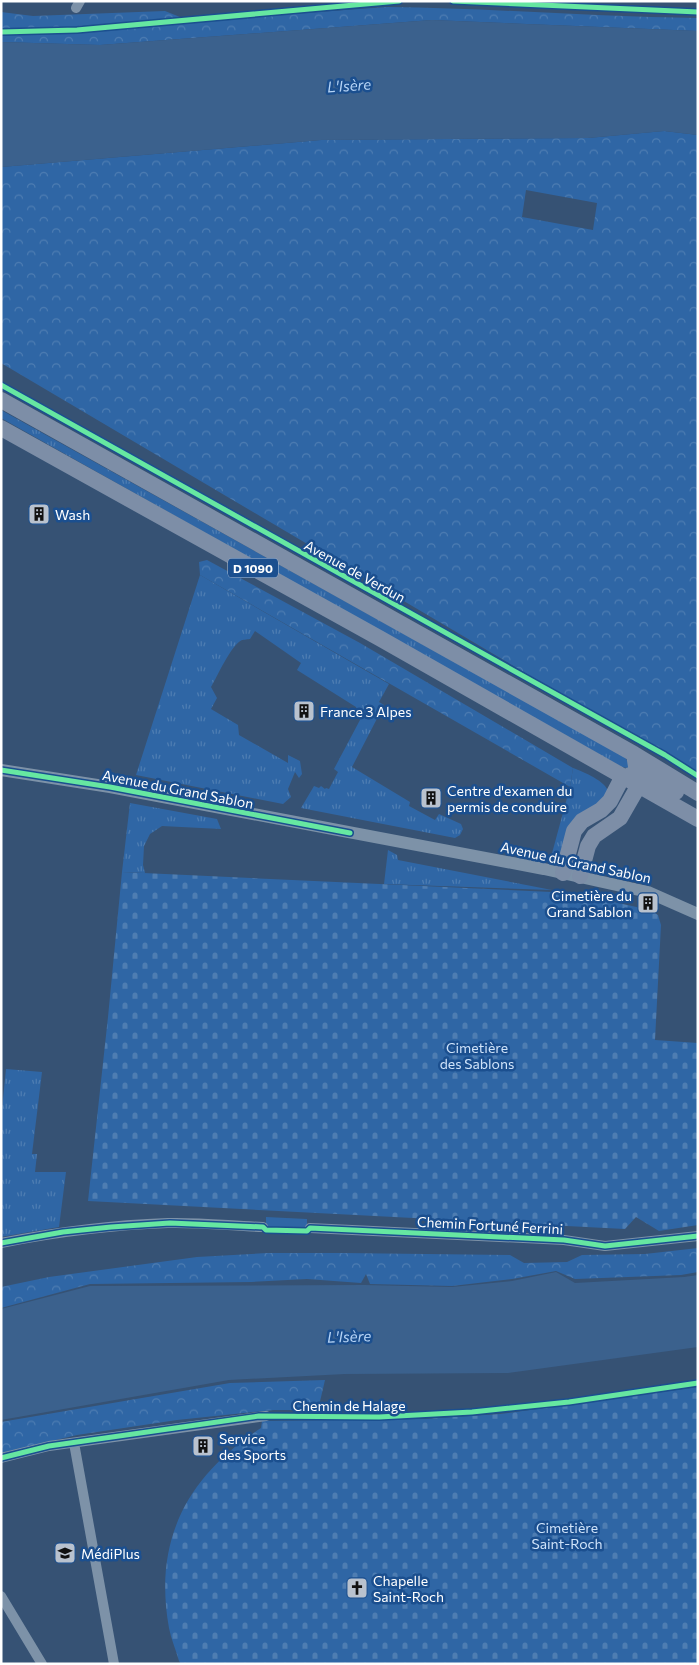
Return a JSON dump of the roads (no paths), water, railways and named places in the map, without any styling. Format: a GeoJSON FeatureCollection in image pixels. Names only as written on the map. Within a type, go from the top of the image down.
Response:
{"type":"FeatureCollection","features":[{"type":"Feature","properties":{"kind":"main road","name":"Avenue de Verdun"},"geometry":{"type":"LineString","coordinates":[[1,400],[634,754],[698,793]]}},
{"type":"Feature","properties":{"kind":"main road","name":"D 1090"},"geometry":{"type":"LineString","coordinates":[[1,428],[633,778],[698,818]]}},
{"type":"Feature","properties":{"kind":"main road"},"geometry":{"type":"LineString","coordinates":[[580,876],[588,846],[594,836],[620,818],[633,778],[634,754]]}},
{"type":"Feature","properties":{"kind":"main road"},"geometry":{"type":"LineString","coordinates":[[563,873],[574,831],[582,821],[601,810],[610,802],[633,778],[650,778],[698,804]]}},
{"type":"Feature","properties":{"kind":"street","name":"Avenue du Grand Sablon"},"geometry":{"type":"LineString","coordinates":[[1,770],[110,787],[580,876],[648,892],[698,914]]}},
{"type":"Feature","properties":{"kind":"street"},"geometry":{"type":"LineString","coordinates":[[1,1244],[63,1232],[170,1223],[263,1227]]}},
{"type":"Feature","properties":{"kind":"street","name":"Chemin Fortuné Ferrini"},"geometry":{"type":"LineString","coordinates":[[310,1228],[564,1240],[605,1246],[698,1236]]}},
{"type":"Feature","properties":{"kind":"street"},"geometry":{"type":"LineString","coordinates":[[1,1458],[49,1446],[266,1416]]}},
{"type":"Feature","properties":{"kind":"street"},"geometry":{"type":"LineString","coordinates":[[74,1443],[114,1664]]}},
{"type":"Feature","properties":{"kind":"street"},"geometry":{"type":"LineString","coordinates":[[1,1596],[42,1664]]}},
{"type":"Feature","properties":{"kind":"water","name":"L'Isère"},"geometry":{"type":"Polygon","coordinates":[[[432,20],[698,31],[698,135],[664,131],[588,138],[321,140],[1,167],[1,42],[100,45],[432,20]]]}},
{"type":"Feature","properties":{"kind":"water","name":"L'Isère"},"geometry":{"type":"Polygon","coordinates":[[[556,1272],[575,1283],[698,1275],[698,1347],[508,1373],[345,1374],[229,1380],[1,1420],[1,1309],[90,1286],[364,1285],[452,1287],[512,1281],[556,1272]]]}},
{"type":"Feature","properties":{"kind":"place","name":"Wash"},"geometry":{"type":"Point","coordinates":[39,514]}},
{"type":"Feature","properties":{"kind":"place","name":"France 3 Alpes"},"geometry":{"type":"Point","coordinates":[304,711]}},
{"type":"Feature","properties":{"kind":"place","name":"Centre d'examen du permis de conduire"},"geometry":{"type":"Point","coordinates":[431,798]}},
{"type":"Feature","properties":{"kind":"place","name":"Cimetière du Grand Sablon"},"geometry":{"type":"Point","coordinates":[648,903]}},
{"type":"Feature","properties":{"kind":"place","name":"Service des Sports"},"geometry":{"type":"Point","coordinates":[203,1446]}},
{"type":"Feature","properties":{"kind":"place","name":"MédiPlus"},"geometry":{"type":"Point","coordinates":[65,1553]}},
{"type":"Feature","properties":{"kind":"place","name":"Chapelle Saint-Roch"},"geometry":{"type":"Point","coordinates":[357,1588]}},
{"type":"Feature","properties":{"kind":"park label","name":"Cimetière des Sablons"},"geometry":{"type":"Point","coordinates":[477,1056]}},
{"type":"Feature","properties":{"kind":"park label","name":"Cimetière Saint-Roch"},"geometry":{"type":"Point","coordinates":[567,1535]}}]}
